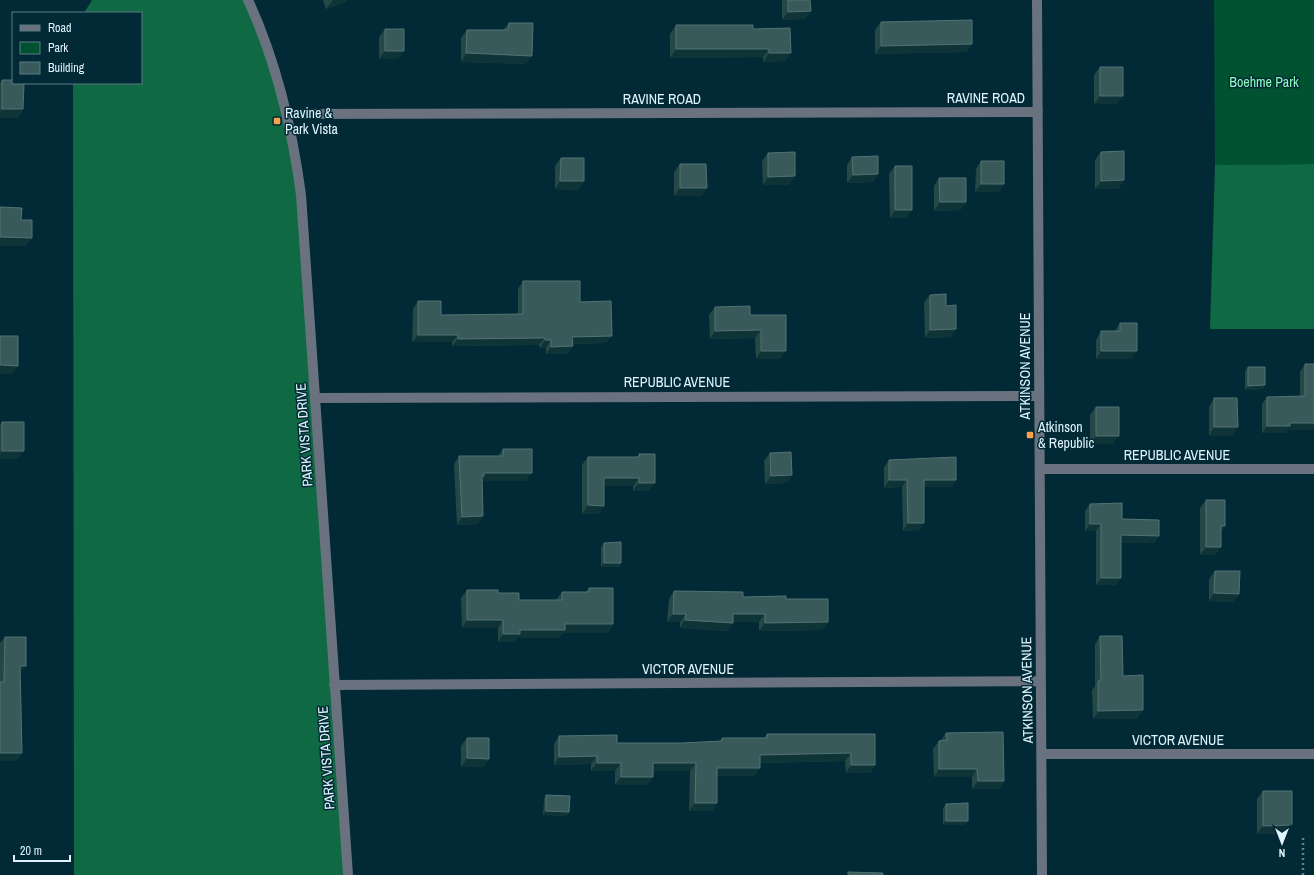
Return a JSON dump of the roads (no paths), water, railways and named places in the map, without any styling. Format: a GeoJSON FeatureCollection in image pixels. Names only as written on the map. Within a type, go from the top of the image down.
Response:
{"type":"FeatureCollection","features":[{"type":"Feature","properties":{"kind":"street","name":"PARK VISTA DRIVE"},"geometry":{"type":"LineString","coordinates":[[248,0],[277,73],[294,147],[301,196],[348,875]]}},
{"type":"Feature","properties":{"kind":"street","name":"ATKINSON AVENUE"},"geometry":{"type":"LineString","coordinates":[[1037,0],[1042,875]]}},
{"type":"Feature","properties":{"kind":"street","name":"RAVINE ROAD"},"geometry":{"type":"LineString","coordinates":[[287,114],[1038,112]]}},
{"type":"Feature","properties":{"kind":"street","name":"REPUBLIC AVENUE"},"geometry":{"type":"LineString","coordinates":[[315,398],[1039,396]]}},
{"type":"Feature","properties":{"kind":"street","name":"REPUBLIC AVENUE"},"geometry":{"type":"LineString","coordinates":[[1040,469],[1314,469]]}},
{"type":"Feature","properties":{"kind":"street","name":"VICTOR AVENUE"},"geometry":{"type":"LineString","coordinates":[[334,685],[1041,682]]}},
{"type":"Feature","properties":{"kind":"street","name":"VICTOR AVENUE"},"geometry":{"type":"LineString","coordinates":[[1042,754],[1314,754]]}},
{"type":"Feature","properties":{"kind":"place","name":"Ravine & Park Vista"},"geometry":{"type":"Point","coordinates":[277,121]}},
{"type":"Feature","properties":{"kind":"place","name":"Atkinson & Republic"},"geometry":{"type":"Point","coordinates":[1030,435]}},
{"type":"Feature","properties":{"kind":"park label","name":"Boehme Park"},"geometry":{"type":"Point","coordinates":[1264,82]}}]}
